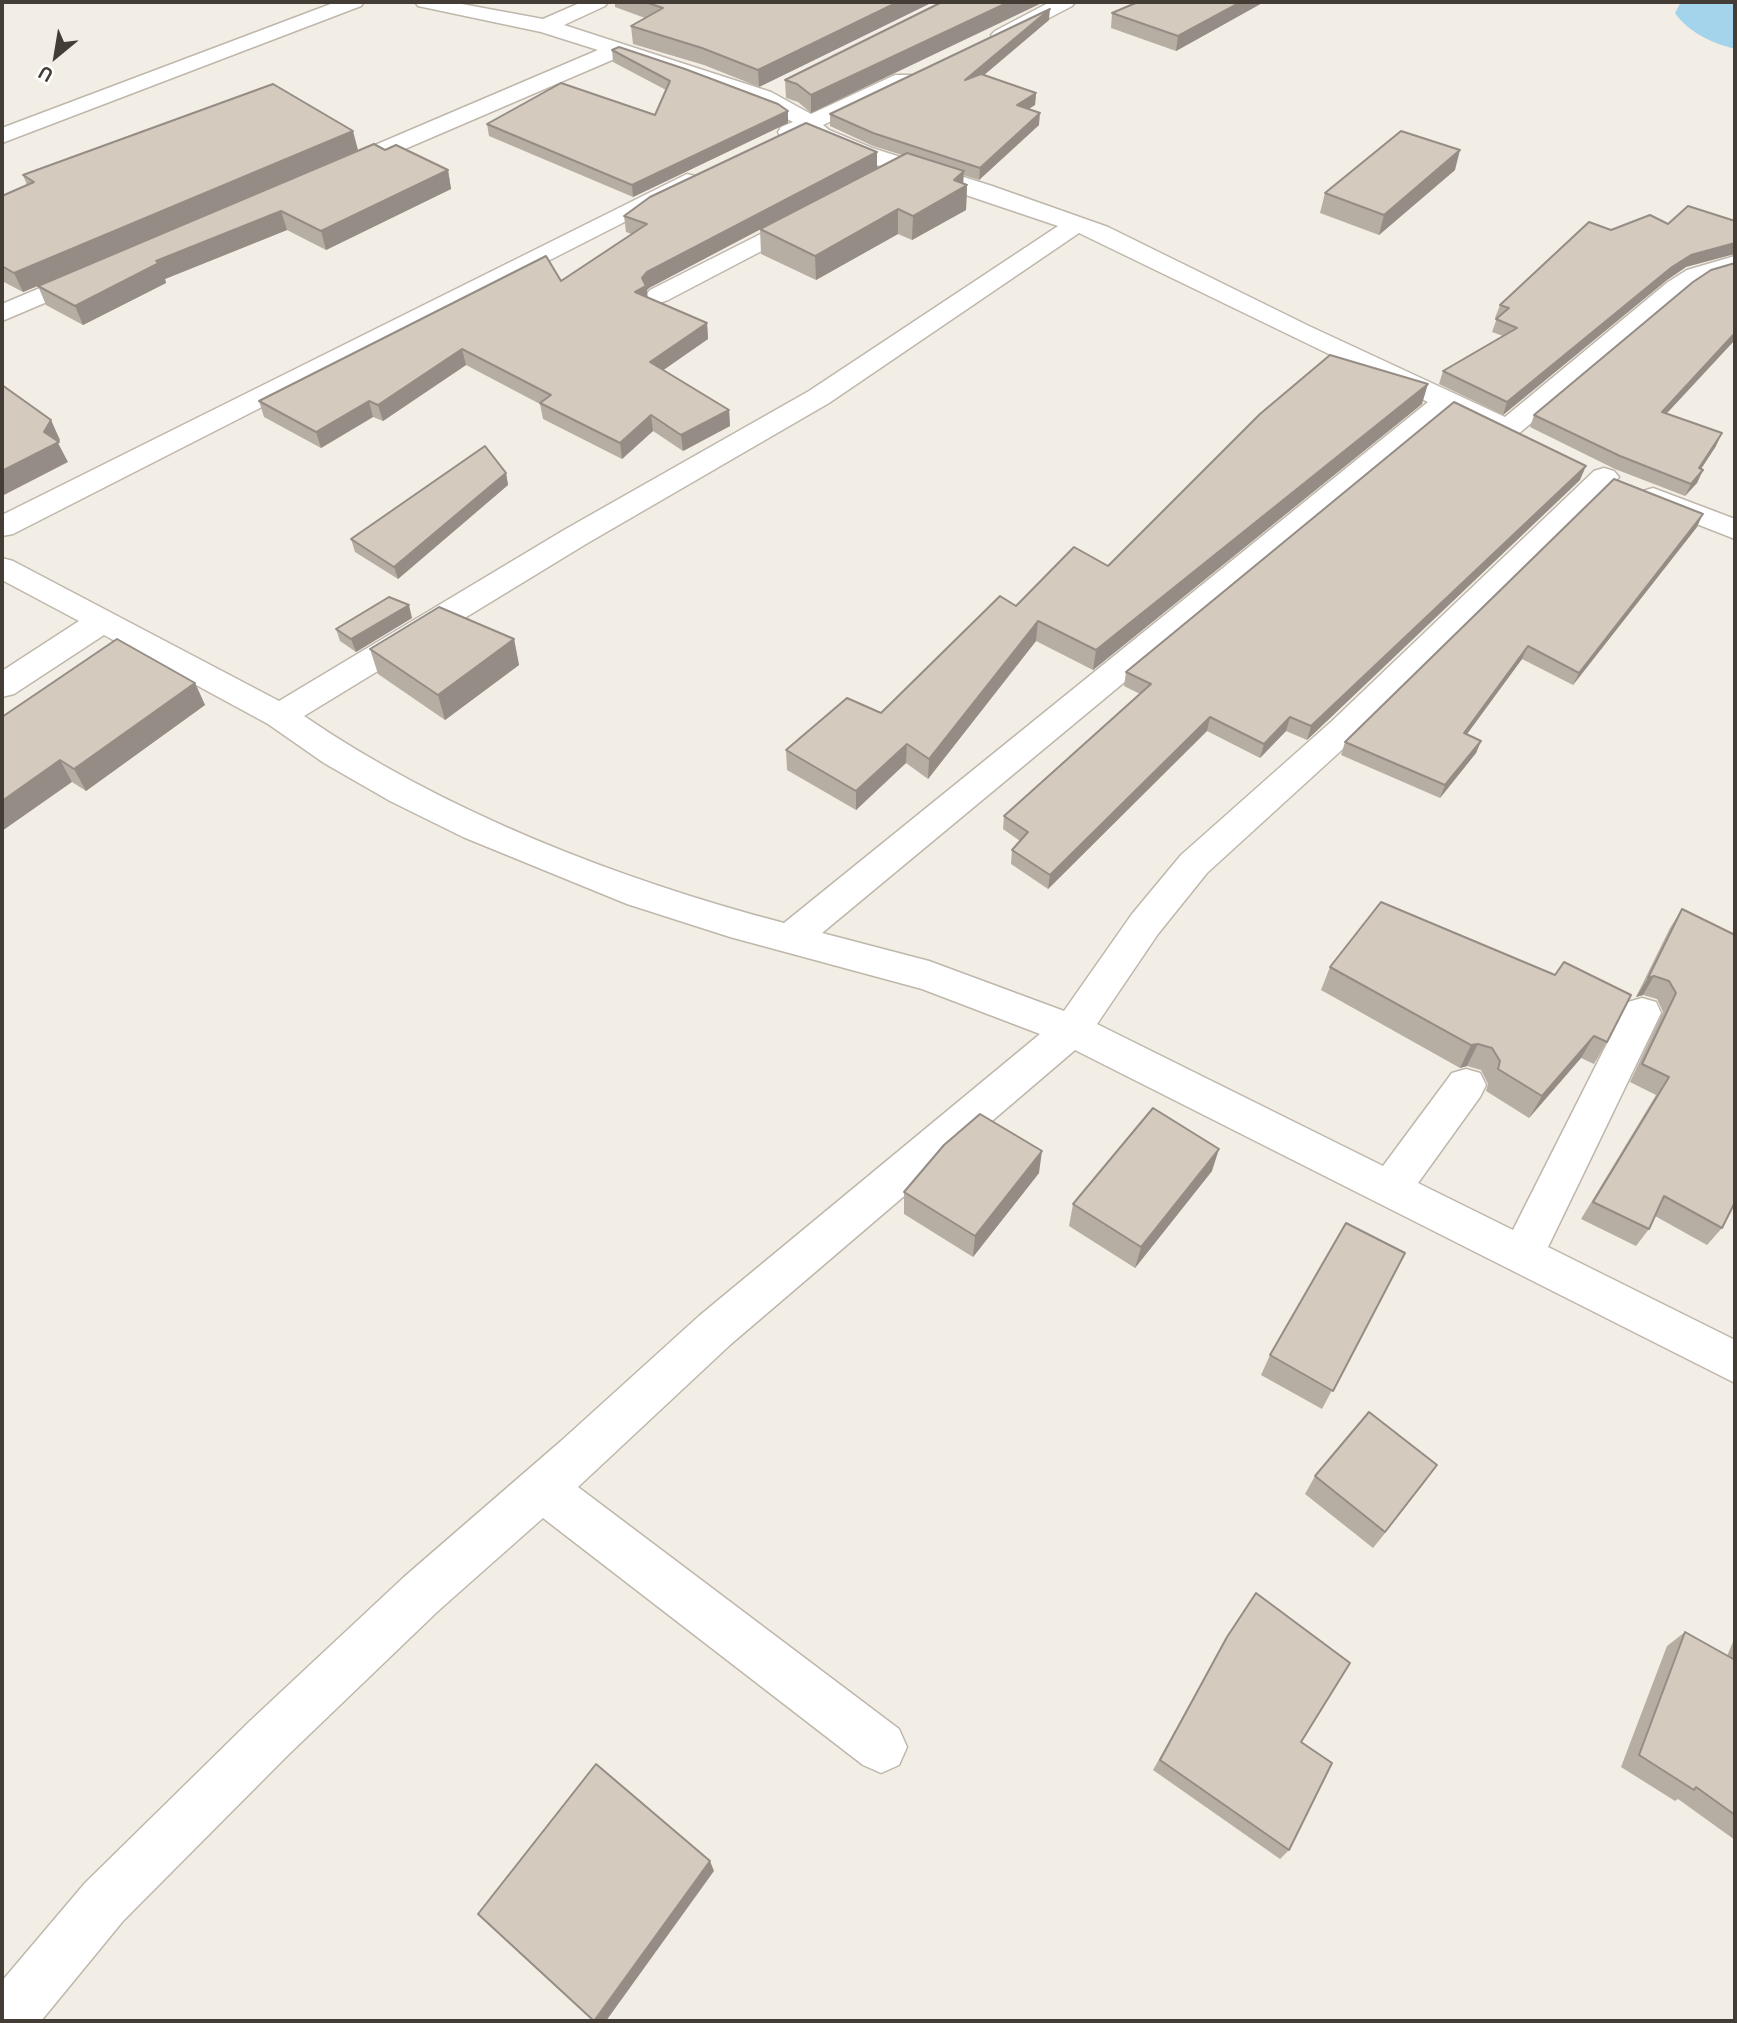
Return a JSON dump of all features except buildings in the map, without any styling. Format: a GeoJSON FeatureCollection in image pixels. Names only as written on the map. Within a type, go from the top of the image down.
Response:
{"type":"FeatureCollection","features":[{"type":"Feature","properties":{"kind":"street"},"geometry":{"type":"LineString","coordinates":[[2,136],[354,2]]}},
{"type":"Feature","properties":{"kind":"street"},"geometry":{"type":"LineString","coordinates":[[425,2],[477,15],[545,26],[763,97],[788,109],[821,135],[864,153],[1078,223],[1531,441]]}},
{"type":"Feature","properties":{"kind":"street"},"geometry":{"type":"LineString","coordinates":[[545,26],[598,2]]}},
{"type":"Feature","properties":{"kind":"street"},"geometry":{"type":"LineString","coordinates":[[979,45],[1065,2]]}},
{"type":"Feature","properties":{"kind":"street"},"geometry":{"type":"LineString","coordinates":[[333,172],[617,50]]}},
{"type":"Feature","properties":{"kind":"street"},"geometry":{"type":"LineString","coordinates":[[769,142],[918,73]]}},
{"type":"Feature","properties":{"kind":"street"},"geometry":{"type":"LineString","coordinates":[[763,97],[787,85]]}},
{"type":"Feature","properties":{"kind":"street"},"geometry":{"type":"LineString","coordinates":[[880,179],[904,166]]}},
{"type":"Feature","properties":{"kind":"street"},"geometry":{"type":"LineString","coordinates":[[2,527],[706,172]]}},
{"type":"Feature","properties":{"kind":"street"},"geometry":{"type":"LineString","coordinates":[[659,295],[831,205]]}},
{"type":"Feature","properties":{"kind":"street"},"geometry":{"type":"LineString","coordinates":[[280,716],[575,537],[819,397],[1078,223]]}},
{"type":"Feature","properties":{"kind":"street"},"geometry":{"type":"LineString","coordinates":[[2,313],[115,264]]}},
{"type":"Feature","properties":{"kind":"street"},"geometry":{"type":"LineString","coordinates":[[1507,429],[1677,287],[1696,275],[1735,264]]}},
{"type":"Feature","properties":{"kind":"street"},"geometry":{"type":"LineString","coordinates":[[791,938],[1448,400]]}},
{"type":"Feature","properties":{"kind":"street"},"geometry":{"type":"LineString","coordinates":[[5,2021],[114,1892],[421,1594],[715,1330],[1072,1030],[1145,924],[1194,864],[1344,729],[1592,471],[1732,523]]}},
{"type":"Feature","properties":{"kind":"street"},"geometry":{"type":"LineString","coordinates":[[2,568],[280,716],[336,755],[475,828],[640,894],[730,923],[929,976],[1072,1030],[1735,1362]]}},
{"type":"Feature","properties":{"kind":"street"},"geometry":{"type":"LineString","coordinates":[[2,686],[104,620]]}},
{"type":"Feature","properties":{"kind":"street"},"geometry":{"type":"LineString","coordinates":[[1522,1255],[1642,1013]]}},
{"type":"Feature","properties":{"kind":"street"},"geometry":{"type":"LineString","coordinates":[[1390,1189],[1466,1085]]}},
{"type":"Feature","properties":{"kind":"street"},"geometry":{"type":"LineString","coordinates":[[541,1488],[881,1747]]}},
{"type":"Feature","properties":{"kind":"waterway"},"geometry":{"type":"LineString","coordinates":[[1710,2],[1704,13],[1735,31]]}}]}
